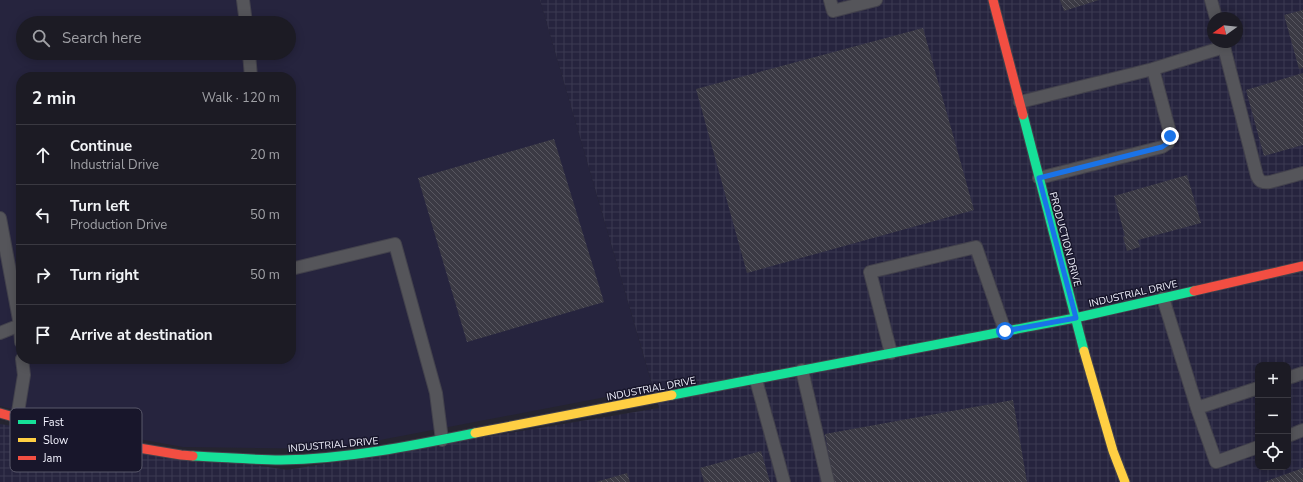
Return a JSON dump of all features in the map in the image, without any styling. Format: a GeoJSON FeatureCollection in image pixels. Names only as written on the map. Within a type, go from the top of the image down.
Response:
{"type":"FeatureCollection","features":[{"type":"Feature","properties":{"kind":"street","name":"PRODUCTION DRIVE"},"geometry":{"type":"LineString","coordinates":[[993,0],[1076,318],[1113,451],[1124,482]]}},
{"type":"Feature","properties":{"kind":"street","name":"INDUSTRIAL DRIVE"},"geometry":{"type":"LineString","coordinates":[[142,448],[181,455],[281,460],[335,457],[393,449],[1076,318],[1303,266]]}},
{"type":"Feature","properties":{"kind":"street","name":"INDUSTRIAL DRIVE"},"geometry":{"type":"LineString","coordinates":[[0,413],[10,416]]}},
{"type":"Feature","properties":{"kind":"lane"},"geometry":{"type":"LineString","coordinates":[[244,0],[245,16]]}},
{"type":"Feature","properties":{"kind":"lane"},"geometry":{"type":"LineString","coordinates":[[830,0],[833,11],[876,0]]}},
{"type":"Feature","properties":{"kind":"lane"},"geometry":{"type":"LineString","coordinates":[[1211,0],[1214,12]]}},
{"type":"Feature","properties":{"kind":"lane"},"geometry":{"type":"LineString","coordinates":[[1020,102],[1153,69],[1212,48]]}},
{"type":"Feature","properties":{"kind":"lane"},"geometry":{"type":"LineString","coordinates":[[1224,48],[1257,176],[1260,181],[1265,183],[1303,173]]}},
{"type":"Feature","properties":{"kind":"lane"},"geometry":{"type":"LineString","coordinates":[[250,60],[251,72]]}},
{"type":"Feature","properties":{"kind":"lane"},"geometry":{"type":"LineString","coordinates":[[1039,178],[1162,147],[1168,143],[1170,129],[1153,69]]}},
{"type":"Feature","properties":{"kind":"lane"},"geometry":{"type":"LineString","coordinates":[[0,218],[16,304]]}},
{"type":"Feature","properties":{"kind":"lane"},"geometry":{"type":"LineString","coordinates":[[296,268],[395,244],[436,393],[442,440]]}},
{"type":"Feature","properties":{"kind":"lane"},"geometry":{"type":"LineString","coordinates":[[891,353],[870,272],[976,247],[1005,331]]}},
{"type":"Feature","properties":{"kind":"lane"},"geometry":{"type":"LineString","coordinates":[[1163,298],[1197,408],[1216,462],[1255,448]]}},
{"type":"Feature","properties":{"kind":"lane"},"geometry":{"type":"LineString","coordinates":[[0,333],[16,327]]}},
{"type":"Feature","properties":{"kind":"lane"},"geometry":{"type":"LineString","coordinates":[[19,408],[24,375],[23,364]]}},
{"type":"Feature","properties":{"kind":"lane"},"geometry":{"type":"LineString","coordinates":[[802,370],[828,482]]}},
{"type":"Feature","properties":{"kind":"lane"},"geometry":{"type":"LineString","coordinates":[[1291,377],[1303,373]]}},
{"type":"Feature","properties":{"kind":"lane"},"geometry":{"type":"LineString","coordinates":[[756,380],[784,482]]}},
{"type":"Feature","properties":{"kind":"lane"},"geometry":{"type":"LineString","coordinates":[[1197,408],[1255,389]]}},
{"type":"Feature","properties":{"kind":"lane"},"geometry":{"type":"LineString","coordinates":[[1291,435],[1303,430]]}},
{"type":"Feature","properties":{"kind":"shaded area"},"geometry":{"type":"Polygon","coordinates":[[[0,0],[540,0],[653,388],[333,449],[183,447],[142,440],[142,408],[10,409],[0,406],[0,0]]]}},
{"type":"Feature","properties":{"kind":"shaded area"},"geometry":{"type":"Polygon","coordinates":[[[540,0],[1303,0],[1303,482],[0,482],[0,424],[10,426],[10,472],[142,472],[142,447],[287,470],[659,408],[540,0]]]}},
{"type":"Feature","properties":{"kind":"building"},"geometry":{"type":"Polygon","coordinates":[[[1060,0],[1099,0],[1064,11],[1060,0]]]}},
{"type":"Feature","properties":{"kind":"building"},"geometry":{"type":"Polygon","coordinates":[[[1303,10],[1303,68],[1299,69],[1284,15],[1303,10]]]}},
{"type":"Feature","properties":{"kind":"building"},"geometry":{"type":"Polygon","coordinates":[[[923,28],[974,210],[747,273],[696,89],[923,28]]]}},
{"type":"Feature","properties":{"kind":"building"},"geometry":{"type":"Polygon","coordinates":[[[1303,73],[1303,145],[1264,156],[1246,90],[1303,73]]]}},
{"type":"Feature","properties":{"kind":"building"},"geometry":{"type":"Polygon","coordinates":[[[554,139],[604,302],[467,342],[418,178],[554,139]]]}},
{"type":"Feature","properties":{"kind":"building"},"geometry":{"type":"Polygon","coordinates":[[[1187,175],[1201,223],[1138,240],[1140,247],[1127,251],[1123,237],[1125,236],[1114,196],[1187,175]]]}},
{"type":"Feature","properties":{"kind":"building"},"geometry":{"type":"Polygon","coordinates":[[[1013,400],[1027,482],[834,482],[825,434],[1013,400]]]}},
{"type":"Feature","properties":{"kind":"building"},"geometry":{"type":"Polygon","coordinates":[[[761,451],[770,482],[704,482],[700,468],[761,451]]]}},
{"type":"Feature","properties":{"kind":"building"},"geometry":{"type":"Polygon","coordinates":[[[1303,468],[1303,482],[1264,482],[1303,468]]]}},
{"type":"Feature","properties":{"kind":"building"},"geometry":{"type":"Polygon","coordinates":[[[627,473],[630,482],[596,482],[627,473]]]}},
{"type":"Feature","properties":{"kind":"traffic: fast"},"geometry":{"type":"LineString","coordinates":[[1023,115],[1084,351]]}},
{"type":"Feature","properties":{"kind":"traffic: fast"},"geometry":{"type":"LineString","coordinates":[[672,395],[1075,318],[1194,291]]}},
{"type":"Feature","properties":{"kind":"traffic: fast"},"geometry":{"type":"LineString","coordinates":[[193,456],[259,460],[306,459],[403,447],[475,433]]}},
{"type":"Feature","properties":{"kind":"traffic: slow"},"geometry":{"type":"LineString","coordinates":[[1084,351],[1113,451],[1125,482]]}},
{"type":"Feature","properties":{"kind":"traffic: slow"},"geometry":{"type":"LineString","coordinates":[[475,433],[672,395]]}},
{"type":"Feature","properties":{"kind":"traffic: jam"},"geometry":{"type":"LineString","coordinates":[[993,0],[1023,115]]}},
{"type":"Feature","properties":{"kind":"traffic: jam"},"geometry":{"type":"LineString","coordinates":[[1194,291],[1303,266]]}},
{"type":"Feature","properties":{"kind":"traffic: jam"},"geometry":{"type":"LineString","coordinates":[[0,413],[10,416]]}},
{"type":"Feature","properties":{"kind":"traffic: jam"},"geometry":{"type":"LineString","coordinates":[[142,448],[193,456]]}},
{"type":"Feature","properties":{"kind":"route"},"geometry":{"type":"LineString","coordinates":[[1005,331],[1076,318],[1039,178],[1162,147],[1168,143],[1170,136]]}}]}
